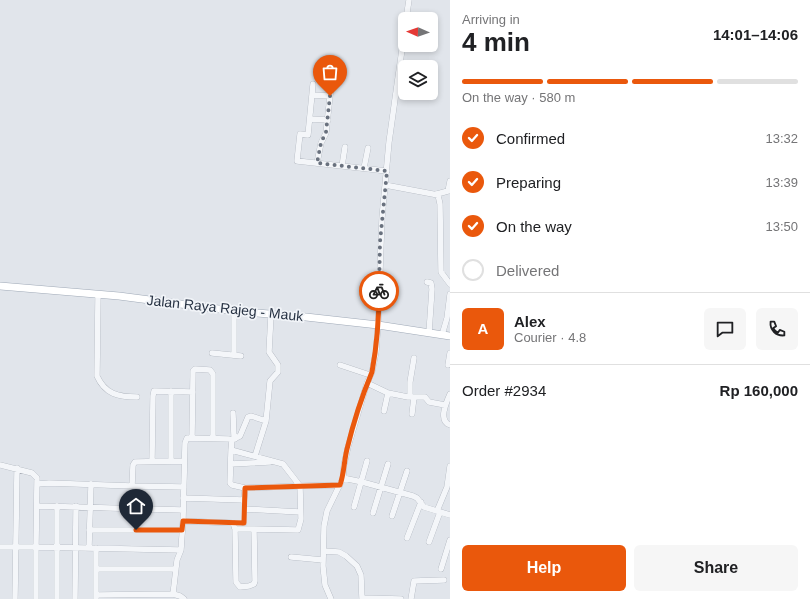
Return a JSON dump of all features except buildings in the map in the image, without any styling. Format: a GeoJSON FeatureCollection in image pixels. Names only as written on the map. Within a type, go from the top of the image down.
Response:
{"type":"FeatureCollection","features":[{"type":"Feature","properties":{"kind":"main road","name":"Jalan Raya Rajeg - Mauk"},"geometry":{"type":"LineString","coordinates":[[0,286],[119,296],[234,312],[306,317],[378,325],[450,336]]}},
{"type":"Feature","properties":{"kind":"street"},"geometry":{"type":"LineString","coordinates":[[407,12],[409,0]]}},
{"type":"Feature","properties":{"kind":"street"},"geometry":{"type":"LineString","coordinates":[[331,599],[325,585],[323,560],[324,526],[340,485],[348,447],[376,352],[380,242],[385,185],[401,52]]}},
{"type":"Feature","properties":{"kind":"street"},"geometry":{"type":"LineString","coordinates":[[313,84],[308,135],[300,134],[297,161],[387,171]]}},
{"type":"Feature","properties":{"kind":"street"},"geometry":{"type":"LineString","coordinates":[[317,163],[321,143],[326,132],[331,85]]}},
{"type":"Feature","properties":{"kind":"street"},"geometry":{"type":"LineString","coordinates":[[312,95],[330,96]]}},
{"type":"Feature","properties":{"kind":"street"},"geometry":{"type":"LineString","coordinates":[[310,119],[328,120]]}},
{"type":"Feature","properties":{"kind":"street"},"geometry":{"type":"LineString","coordinates":[[342,166],[345,147]]}},
{"type":"Feature","properties":{"kind":"street"},"geometry":{"type":"LineString","coordinates":[[364,168],[368,148]]}},
{"type":"Feature","properties":{"kind":"street"},"geometry":{"type":"LineString","coordinates":[[385,185],[436,194],[440,192],[448,192],[450,181]]}},
{"type":"Feature","properties":{"kind":"street"},"geometry":{"type":"LineString","coordinates":[[436,194],[439,196],[440,204],[441,272],[450,284]]}},
{"type":"Feature","properties":{"kind":"street"},"geometry":{"type":"LineString","coordinates":[[427,282],[431,283],[432,289],[429,333]]}},
{"type":"Feature","properties":{"kind":"street"},"geometry":{"type":"LineString","coordinates":[[98,295],[97,376],[102,386],[112,393],[127,397],[137,397]]}},
{"type":"Feature","properties":{"kind":"street"},"geometry":{"type":"LineString","coordinates":[[442,335],[447,318],[450,296]]}},
{"type":"Feature","properties":{"kind":"street"},"geometry":{"type":"LineString","coordinates":[[212,353],[238,356],[234,312]]}},
{"type":"Feature","properties":{"kind":"street"},"geometry":{"type":"LineString","coordinates":[[255,456],[266,421],[270,381],[278,372],[278,365],[269,352],[271,315]]}},
{"type":"Feature","properties":{"kind":"street"},"geometry":{"type":"LineString","coordinates":[[448,365],[450,353]]}},
{"type":"Feature","properties":{"kind":"street"},"geometry":{"type":"LineString","coordinates":[[412,414],[410,382],[414,358]]}},
{"type":"Feature","properties":{"kind":"street"},"geometry":{"type":"LineString","coordinates":[[340,366],[370,375]]}},
{"type":"Feature","properties":{"kind":"street"},"geometry":{"type":"LineString","coordinates":[[192,438],[194,370],[210,370],[213,374],[213,438]]}},
{"type":"Feature","properties":{"kind":"street"},"geometry":{"type":"LineString","coordinates":[[367,383],[388,393],[412,397],[425,397],[432,403],[445,405]]}},
{"type":"Feature","properties":{"kind":"street"},"geometry":{"type":"LineString","coordinates":[[152,461],[154,391],[193,392]]}},
{"type":"Feature","properties":{"kind":"street"},"geometry":{"type":"LineString","coordinates":[[171,391],[171,461]]}},
{"type":"Feature","properties":{"kind":"street"},"geometry":{"type":"LineString","coordinates":[[384,411],[388,393]]}},
{"type":"Feature","properties":{"kind":"street"},"geometry":{"type":"LineString","coordinates":[[450,394],[445,405],[444,419],[445,422],[450,425]]}},
{"type":"Feature","properties":{"kind":"street"},"geometry":{"type":"LineString","coordinates":[[233,413],[234,439],[231,450],[230,484],[245,488],[340,485]]}},
{"type":"Feature","properties":{"kind":"street"},"geometry":{"type":"LineString","coordinates":[[173,594],[176,560],[181,550],[186,440],[192,438],[234,439],[242,433],[248,417],[251,416],[266,421]]}},
{"type":"Feature","properties":{"kind":"street"},"geometry":{"type":"LineString","coordinates":[[183,521],[233,523],[254,529],[298,530],[301,519],[300,486],[283,464],[231,450]]}},
{"type":"Feature","properties":{"kind":"street"},"geometry":{"type":"LineString","coordinates":[[132,486],[134,463],[138,461],[184,461]]}},
{"type":"Feature","properties":{"kind":"street"},"geometry":{"type":"LineString","coordinates":[[231,464],[274,461]]}},
{"type":"Feature","properties":{"kind":"street"},"geometry":{"type":"LineString","coordinates":[[354,507],[368,461]]}},
{"type":"Feature","properties":{"kind":"street"},"geometry":{"type":"LineString","coordinates":[[373,513],[388,464]]}},
{"type":"Feature","properties":{"kind":"street"},"geometry":{"type":"LineString","coordinates":[[0,465],[17,468],[35,475],[38,484],[36,599]]}},
{"type":"Feature","properties":{"kind":"street"},"geometry":{"type":"LineString","coordinates":[[429,542],[438,511],[448,487],[450,467]]}},
{"type":"Feature","properties":{"kind":"street"},"geometry":{"type":"LineString","coordinates":[[16,599],[17,468]]}},
{"type":"Feature","properties":{"kind":"street"},"geometry":{"type":"LineString","coordinates":[[392,516],[407,471]]}},
{"type":"Feature","properties":{"kind":"street"},"geometry":{"type":"LineString","coordinates":[[342,478],[413,496],[421,502],[424,507],[450,514]]}},
{"type":"Feature","properties":{"kind":"street"},"geometry":{"type":"LineString","coordinates":[[38,484],[49,483],[184,487]]}},
{"type":"Feature","properties":{"kind":"street"},"geometry":{"type":"LineString","coordinates":[[89,548],[91,484]]}},
{"type":"Feature","properties":{"kind":"street"},"geometry":{"type":"LineString","coordinates":[[244,526],[245,488]]}},
{"type":"Feature","properties":{"kind":"street"},"geometry":{"type":"LineString","coordinates":[[184,498],[244,500]]}},
{"type":"Feature","properties":{"kind":"street"},"geometry":{"type":"LineString","coordinates":[[407,538],[421,502]]}},
{"type":"Feature","properties":{"kind":"street"},"geometry":{"type":"LineString","coordinates":[[37,506],[183,510]]}},
{"type":"Feature","properties":{"kind":"street"},"geometry":{"type":"LineString","coordinates":[[56,599],[57,506]]}},
{"type":"Feature","properties":{"kind":"street"},"geometry":{"type":"LineString","coordinates":[[75,599],[76,506]]}},
{"type":"Feature","properties":{"kind":"street"},"geometry":{"type":"LineString","coordinates":[[244,509],[300,512]]}},
{"type":"Feature","properties":{"kind":"street"},"geometry":{"type":"LineString","coordinates":[[233,523],[235,529],[235,579],[238,585],[243,587],[252,585],[255,581],[254,529]]}},
{"type":"Feature","properties":{"kind":"street"},"geometry":{"type":"LineString","coordinates":[[235,529],[244,526]]}},
{"type":"Feature","properties":{"kind":"street"},"geometry":{"type":"LineString","coordinates":[[89,530],[182,530]]}},
{"type":"Feature","properties":{"kind":"street"},"geometry":{"type":"LineString","coordinates":[[441,569],[450,540]]}},
{"type":"Feature","properties":{"kind":"street"},"geometry":{"type":"LineString","coordinates":[[0,547],[181,550]]}},
{"type":"Feature","properties":{"kind":"street"},"geometry":{"type":"LineString","coordinates":[[96,548],[96,597],[157,597],[173,594],[184,599]]}},
{"type":"Feature","properties":{"kind":"street"},"geometry":{"type":"LineString","coordinates":[[324,551],[339,552],[357,566],[361,575],[362,599],[401,599]]}},
{"type":"Feature","properties":{"kind":"street"},"geometry":{"type":"LineString","coordinates":[[292,557],[323,560]]}},
{"type":"Feature","properties":{"kind":"street"},"geometry":{"type":"LineString","coordinates":[[96,569],[176,569]]}},
{"type":"Feature","properties":{"kind":"street"},"geometry":{"type":"LineString","coordinates":[[411,599],[414,581],[444,580]]}},
{"type":"Feature","properties":{"kind":"way so far"},"geometry":{"type":"LineString","coordinates":[[330,96],[326,132],[321,143],[317,163],[387,171],[380,242],[379,291]]}},
{"type":"Feature","properties":{"kind":"route"},"geometry":{"type":"LineString","coordinates":[[136,530],[182,530],[183,521],[244,523],[245,488],[340,485],[348,447],[367,383],[372,372],[376,352],[379,291]]}}]}
